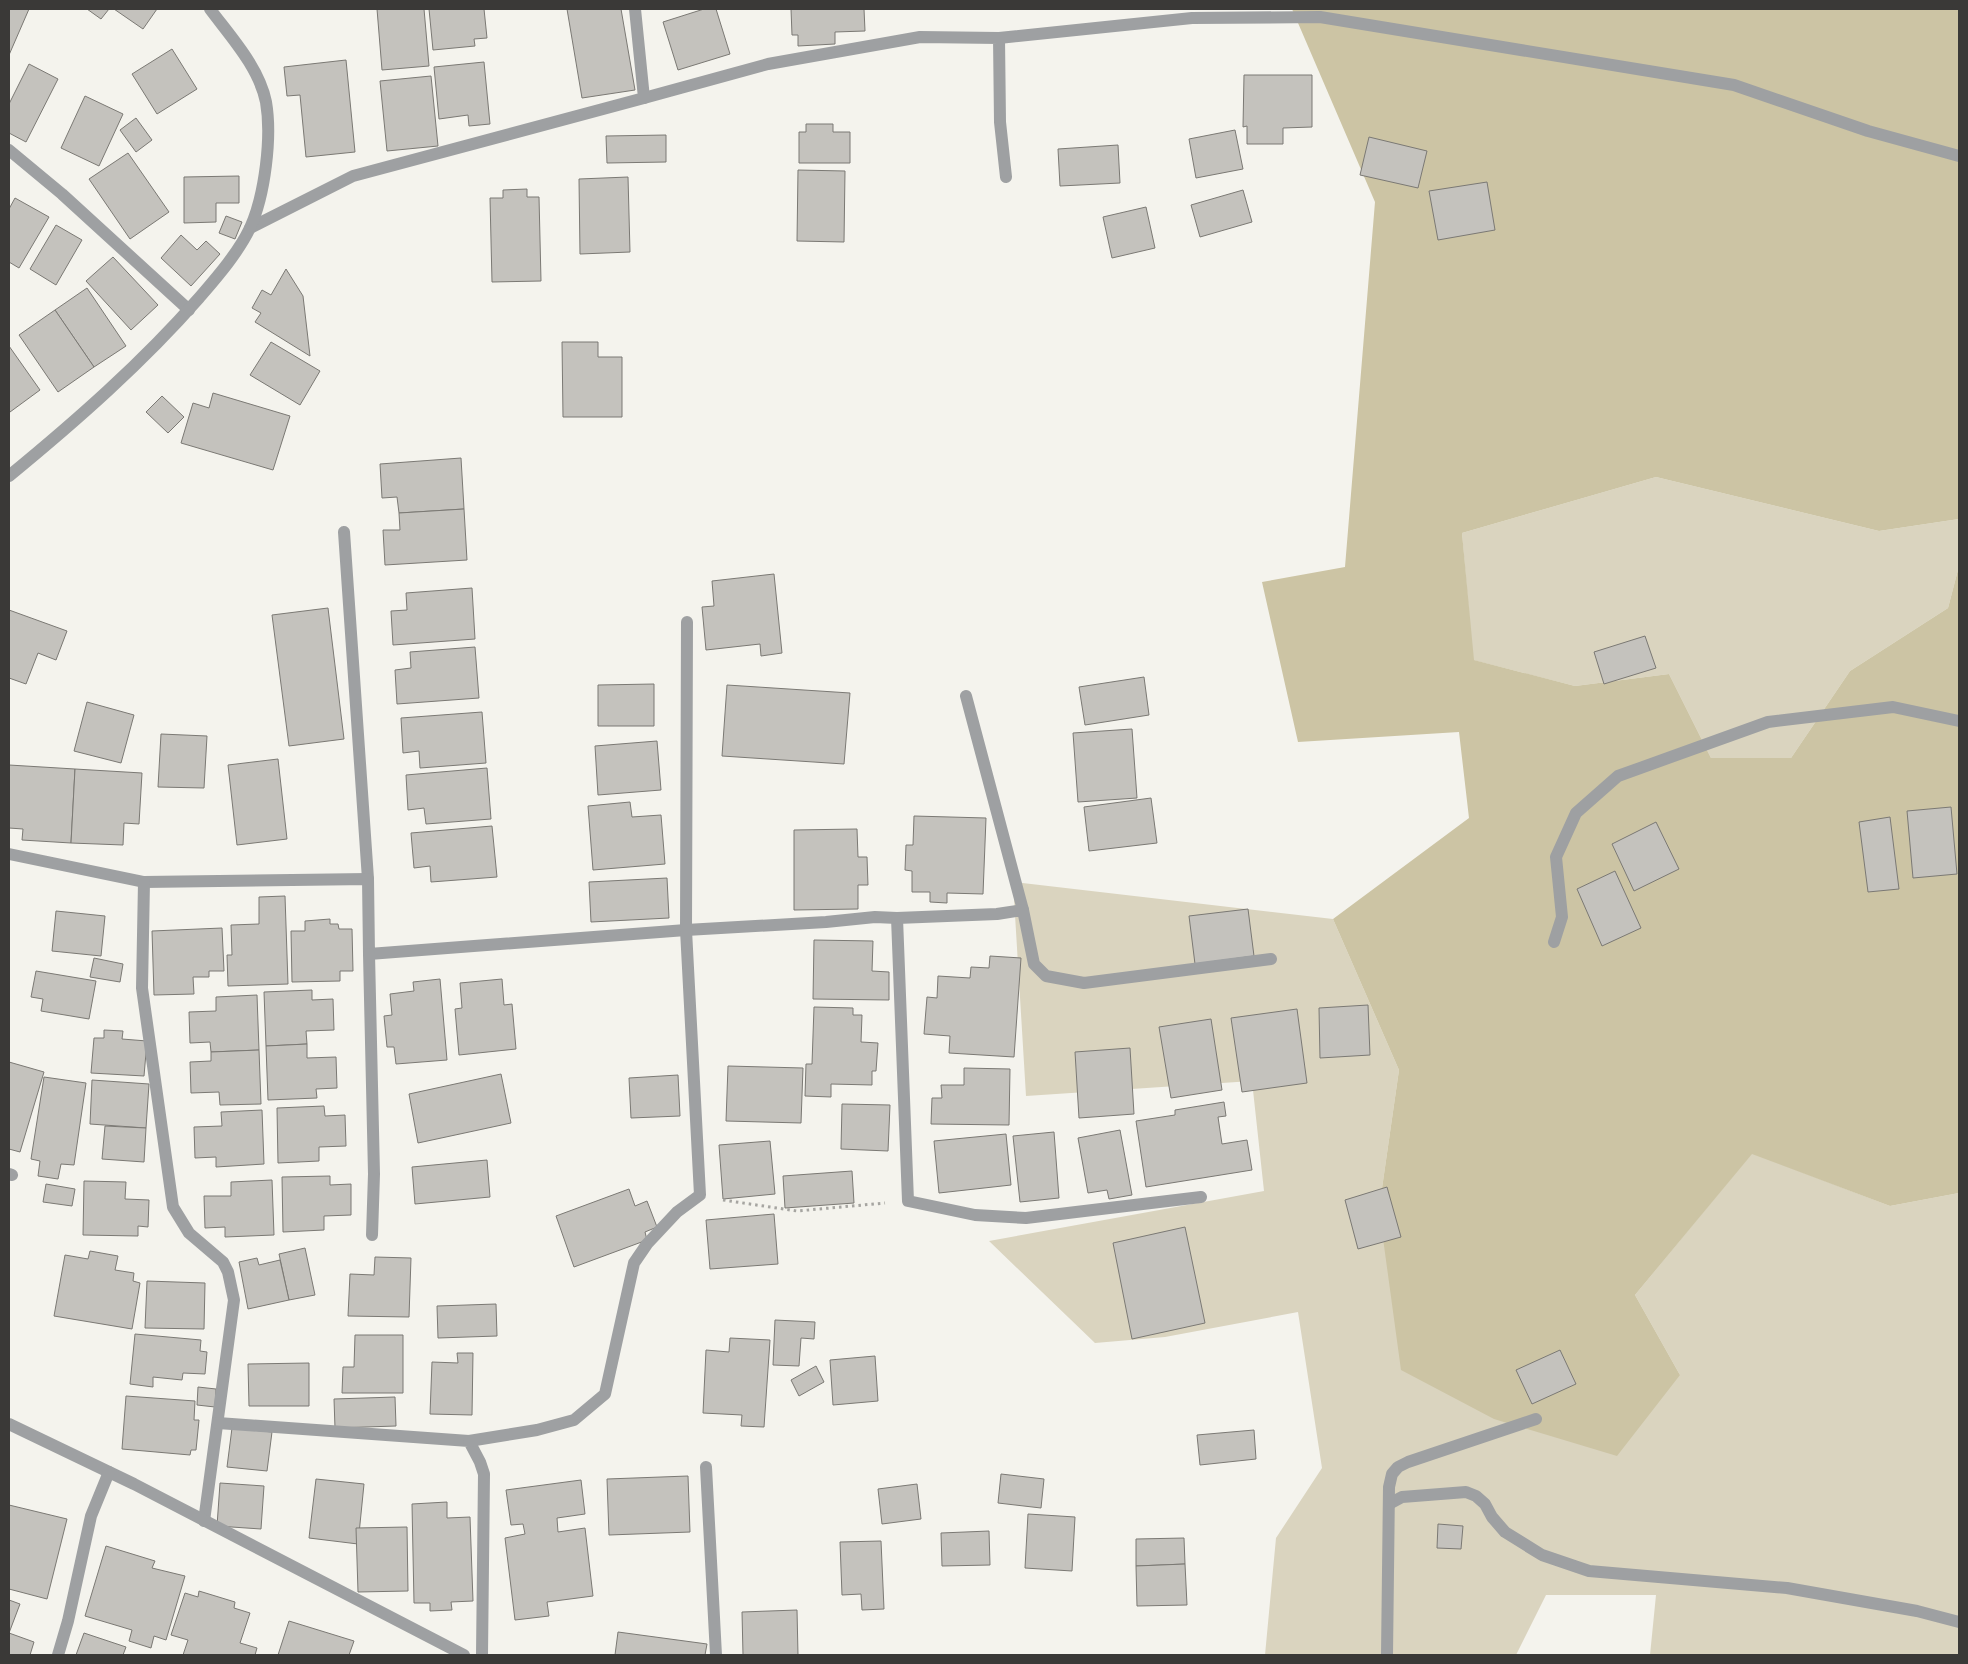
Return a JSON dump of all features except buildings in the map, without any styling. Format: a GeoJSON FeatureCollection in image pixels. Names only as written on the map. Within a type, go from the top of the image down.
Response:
{"type":"FeatureCollection","features":[{"type":"Feature","properties":{"kind":"street"},"geometry":{"type":"LineString","coordinates":[[9,476],[141,360],[221,273],[250,228],[259,196],[269,144],[266,101],[251,65],[210,9]]}},
{"type":"Feature","properties":{"kind":"street"},"geometry":{"type":"LineString","coordinates":[[635,9],[644,98]]}},
{"type":"Feature","properties":{"kind":"street"},"geometry":{"type":"LineString","coordinates":[[250,228],[353,176],[768,64],[920,37],[999,38],[1192,18],[1320,16],[1734,85],[1868,131],[1959,156]]}},
{"type":"Feature","properties":{"kind":"street"},"geometry":{"type":"LineString","coordinates":[[999,38],[1000,122],[1006,177]]}},
{"type":"Feature","properties":{"kind":"street"},"geometry":{"type":"LineString","coordinates":[[9,150],[62,194],[189,310]]}},
{"type":"Feature","properties":{"kind":"street"},"geometry":{"type":"LineString","coordinates":[[344,532],[368,879],[374,1174],[372,1235]]}},
{"type":"Feature","properties":{"kind":"street"},"geometry":{"type":"LineString","coordinates":[[218,1423],[469,1441],[537,1430],[574,1420],[605,1394],[634,1263],[647,1244],[677,1212],[700,1195],[686,930],[687,622]]}},
{"type":"Feature","properties":{"kind":"street"},"geometry":{"type":"LineString","coordinates":[[966,696],[1023,910],[1034,964],[1046,976],[1084,983],[1271,959]]}},
{"type":"Feature","properties":{"kind":"street"},"geometry":{"type":"LineString","coordinates":[[1554,942],[1562,917],[1556,857],[1576,813],[1618,776],[1768,722],[1893,707],[1959,721]]}},
{"type":"Feature","properties":{"kind":"street"},"geometry":{"type":"LineString","coordinates":[[9,854],[144,882],[368,879]]}},
{"type":"Feature","properties":{"kind":"street"},"geometry":{"type":"LineString","coordinates":[[144,882],[142,988],[173,1207],[189,1233],[223,1262],[228,1272],[234,1300],[204,1521]]}},
{"type":"Feature","properties":{"kind":"street"},"geometry":{"type":"LineString","coordinates":[[369,954],[875,917],[897,918],[996,914],[1023,910]]}},
{"type":"Feature","properties":{"kind":"street"},"geometry":{"type":"LineString","coordinates":[[897,918],[908,1201],[975,1215],[1026,1218],[1201,1197]]}},
{"type":"Feature","properties":{"kind":"street"},"geometry":{"type":"LineString","coordinates":[[1387,1655],[1389,1504],[1392,1474],[1398,1467],[1536,1419]]}},
{"type":"Feature","properties":{"kind":"street"},"geometry":{"type":"LineString","coordinates":[[9,1424],[109,1472],[464,1655]]}},
{"type":"Feature","properties":{"kind":"street"},"geometry":{"type":"LineString","coordinates":[[469,1441],[484,1474],[482,1655]]}},
{"type":"Feature","properties":{"kind":"street"},"geometry":{"type":"LineString","coordinates":[[706,1468],[716,1655]]}},
{"type":"Feature","properties":{"kind":"street"},"geometry":{"type":"LineString","coordinates":[[58,1655],[68,1622],[91,1516],[109,1472]]}},
{"type":"Feature","properties":{"kind":"street"},"geometry":{"type":"LineString","coordinates":[[1389,1504],[1402,1497],[1466,1492],[1476,1496],[1485,1504],[1492,1517],[1505,1532],[1542,1555],[1589,1571],[1786,1588],[1917,1611],[1959,1622]]}},
{"type":"Feature","properties":{"kind":"path"},"geometry":{"type":"LineString","coordinates":[[700,1195],[797,1212],[908,1201]]}},
{"type":"Feature","properties":{"kind":"shaded area"},"geometry":{"type":"Polygon","coordinates":[[[1292,9],[1959,9],[1959,519],[1879,531],[1656,477],[1462,533],[1474,660],[1575,686],[1669,674],[1711,758],[1791,758],[1850,671],[1948,608],[1959,566],[1959,1193],[1890,1206],[1752,1154],[1635,1295],[1680,1375],[1617,1456],[1494,1419],[1401,1370],[1379,1209],[1399,1070],[1333,919],[1469,818],[1459,732],[1298,742],[1262,582],[1345,567],[1375,202],[1292,9]]]}},
{"type":"Feature","properties":{"kind":"shaded area"},"geometry":{"type":"Polygon","coordinates":[[[1656,477],[1879,531],[1959,519],[1959,566],[1948,608],[1850,671],[1791,758],[1711,758],[1669,674],[1575,686],[1473,660],[1462,533],[1656,477]]]}},
{"type":"Feature","properties":{"kind":"shaded area"},"geometry":{"type":"Polygon","coordinates":[[[1013,882],[1333,919],[1399,1070],[1379,1209],[1680,1375],[1635,1295],[1752,1153],[1890,1206],[1959,1193],[1959,1655],[1650,1655],[1656,1595],[1546,1595],[1516,1655],[1265,1655],[1276,1538],[1322,1468],[1298,1312],[1165,1337],[1095,1343],[989,1241],[1264,1191],[1252,1081],[1026,1096],[1013,882]]]}}]}
